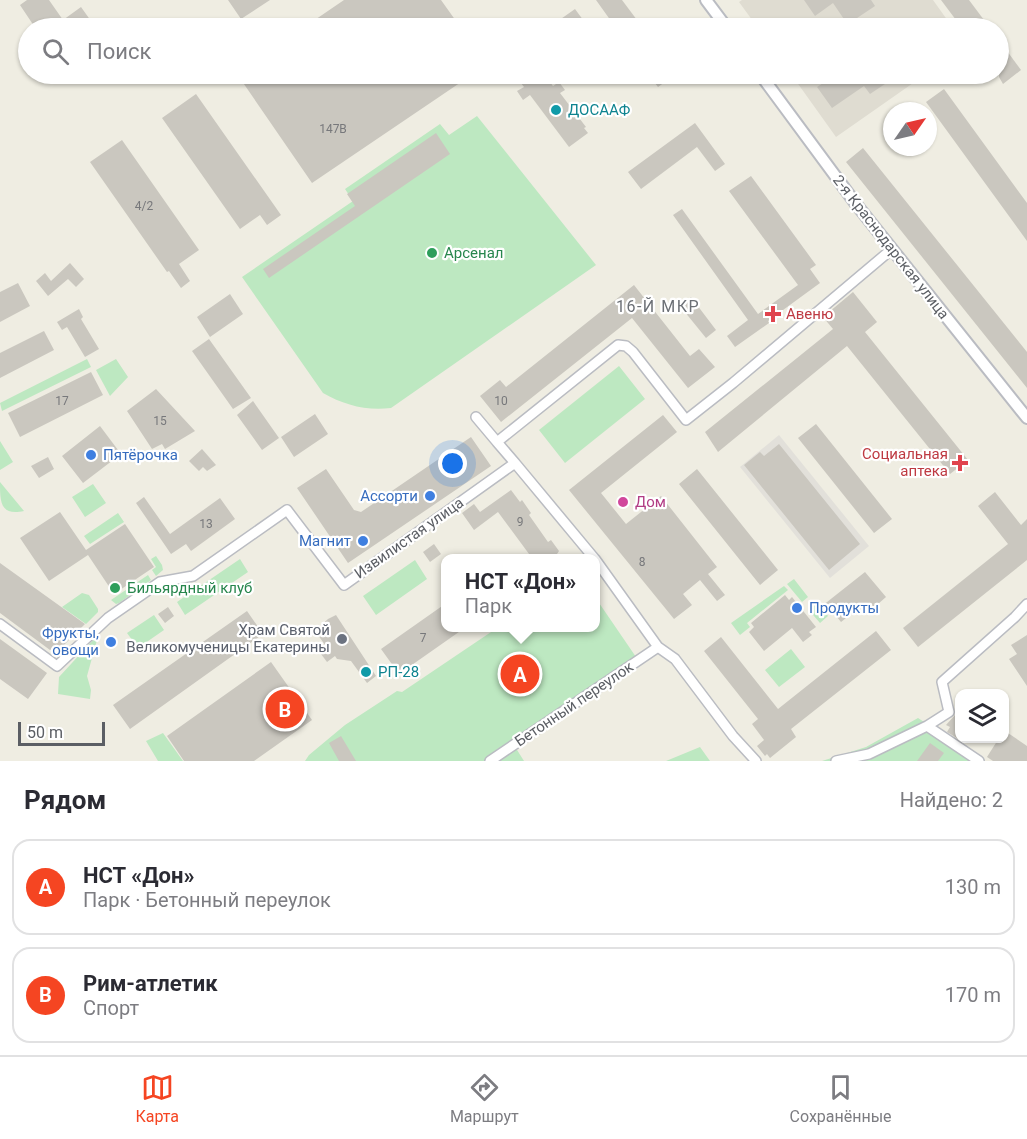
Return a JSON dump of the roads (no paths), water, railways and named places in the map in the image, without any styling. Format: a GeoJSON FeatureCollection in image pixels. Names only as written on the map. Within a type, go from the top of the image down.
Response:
{"type":"FeatureCollection","features":[{"type":"Feature","properties":{"kind":"street"},"geometry":{"type":"LineString","coordinates":[[706,0],[720,18]]}},
{"type":"Feature","properties":{"kind":"street","name":"2-я Краснодарская улица"},"geometry":{"type":"LineString","coordinates":[[767,84],[856,204],[1027,418]]}},
{"type":"Feature","properties":{"kind":"street"},"geometry":{"type":"LineString","coordinates":[[497,442],[618,345],[626,346],[633,352],[686,420],[892,249]]}},
{"type":"Feature","properties":{"kind":"street"},"geometry":{"type":"LineString","coordinates":[[476,417],[591,554]]}},
{"type":"Feature","properties":{"kind":"street","name":"Извилистая улица"},"geometry":{"type":"LineString","coordinates":[[0,624],[57,666],[108,618],[160,582],[193,576],[287,510],[344,585],[515,463]]}},
{"type":"Feature","properties":{"kind":"street"},"geometry":{"type":"LineString","coordinates":[[600,566],[658,647],[675,659],[733,736],[756,761]]}},
{"type":"Feature","properties":{"kind":"street"},"geometry":{"type":"LineString","coordinates":[[836,761],[871,758],[949,712],[942,682],[1027,604]]}},
{"type":"Feature","properties":{"kind":"street","name":"Бетонный переулок"},"geometry":{"type":"LineString","coordinates":[[490,761],[658,647]]}},
{"type":"Feature","properties":{"kind":"street"},"geometry":{"type":"LineString","coordinates":[[927,726],[979,761]]}},
{"type":"Feature","properties":{"kind":"place","name":"ДОСААФ"},"geometry":{"type":"Point","coordinates":[556,110]}},
{"type":"Feature","properties":{"kind":"place","name":"Арсенал"},"geometry":{"type":"Point","coordinates":[432,253]}},
{"type":"Feature","properties":{"kind":"place","name":"Авеню"},"geometry":{"type":"Point","coordinates":[773,314]}},
{"type":"Feature","properties":{"kind":"place","name":"Пятёрочка"},"geometry":{"type":"Point","coordinates":[91,455]}},
{"type":"Feature","properties":{"kind":"place","name":"Социальная аптека"},"geometry":{"type":"Point","coordinates":[960,463]}},
{"type":"Feature","properties":{"kind":"place","name":"Ассорти"},"geometry":{"type":"Point","coordinates":[430,496]}},
{"type":"Feature","properties":{"kind":"place","name":"Дом"},"geometry":{"type":"Point","coordinates":[623,502]}},
{"type":"Feature","properties":{"kind":"place","name":"Магнит"},"geometry":{"type":"Point","coordinates":[363,541]}},
{"type":"Feature","properties":{"kind":"place","name":"Бильярдный клуб"},"geometry":{"type":"Point","coordinates":[115,588]}},
{"type":"Feature","properties":{"kind":"place","name":"Продукты"},"geometry":{"type":"Point","coordinates":[797,608]}},
{"type":"Feature","properties":{"kind":"place","name":"Храм Святой Великомученицы Екатерины"},"geometry":{"type":"Point","coordinates":[342,639]}},
{"type":"Feature","properties":{"kind":"place","name":"Фрукты, овощи"},"geometry":{"type":"Point","coordinates":[111,642]}},
{"type":"Feature","properties":{"kind":"place","name":"РП-28"},"geometry":{"type":"Point","coordinates":[366,672]}},
{"type":"Feature","properties":{"kind":"place","name":"НСТ «Дон»"},"geometry":{"type":"Point","coordinates":[520,674]}},
{"type":"Feature","properties":{"kind":"place","name":"Рим-атлетик"},"geometry":{"type":"Point","coordinates":[285,709]}},
{"type":"Feature","properties":{"kind":"district","name":"16-Й МКР"},"geometry":{"type":"Point","coordinates":[658,306]}}]}
